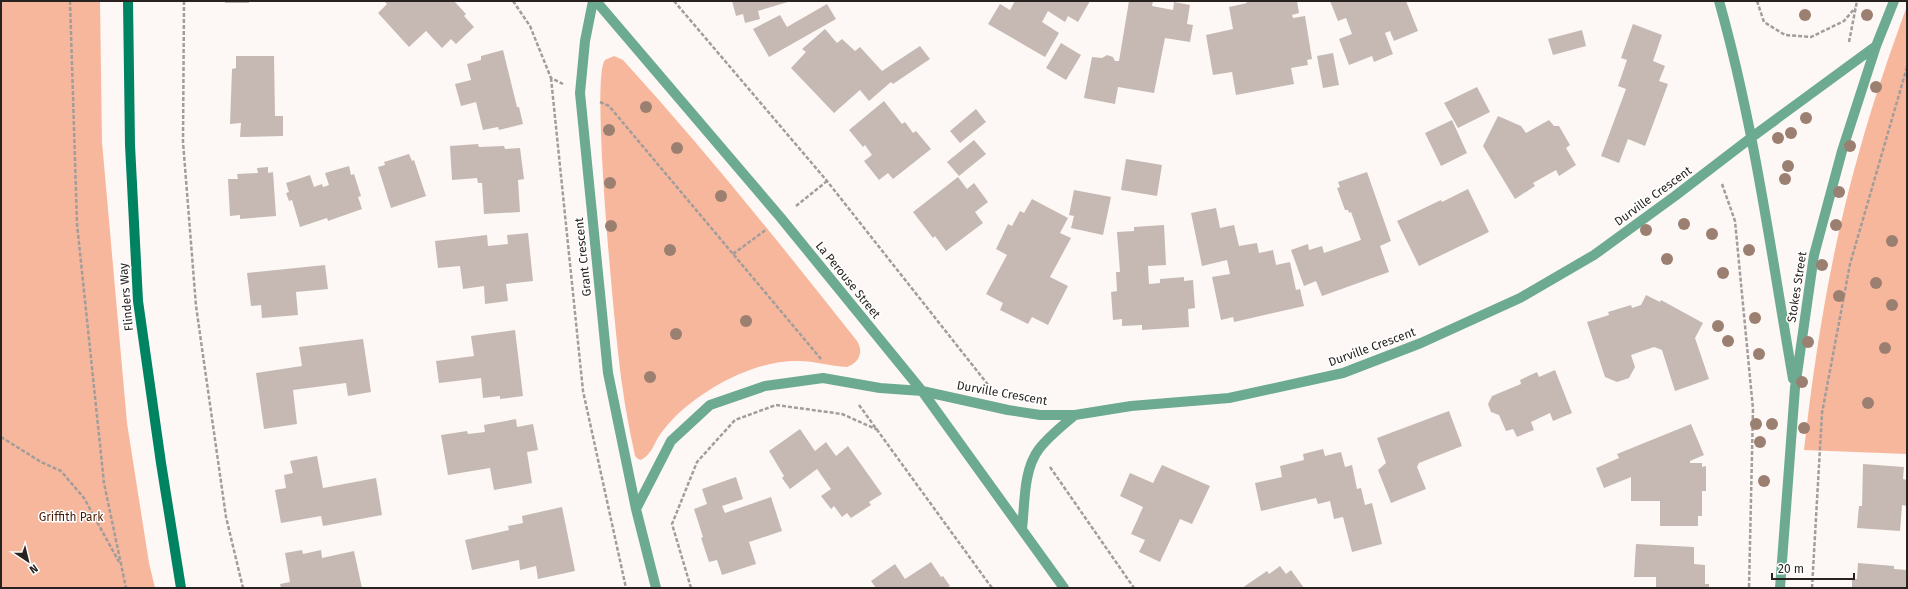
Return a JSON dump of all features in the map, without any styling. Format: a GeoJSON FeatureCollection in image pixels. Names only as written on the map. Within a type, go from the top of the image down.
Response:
{"type":"FeatureCollection","features":[{"type":"Feature","properties":{"kind":"street","name":"Flinders Way"},"geometry":{"type":"LineString","coordinates":[[128,1],[130,145],[138,301],[161,463],[181,588]]}},
{"type":"Feature","properties":{"kind":"street","name":"Grant Crescent"},"geometry":{"type":"LineString","coordinates":[[593,1],[585,41],[580,93],[608,373],[636,509],[656,588]]}},
{"type":"Feature","properties":{"kind":"street","name":"La Perouse Street"},"geometry":{"type":"LineString","coordinates":[[596,1],[776,212],[922,391],[1064,588]]}},
{"type":"Feature","properties":{"kind":"street"},"geometry":{"type":"LineString","coordinates":[[1720,1],[1730,37],[1752,137],[1795,388]]}},
{"type":"Feature","properties":{"kind":"street","name":"Stokes Street"},"geometry":{"type":"LineString","coordinates":[[1780,588],[1795,388],[1814,255],[1842,150],[1876,46],[1894,1]]}},
{"type":"Feature","properties":{"kind":"street","name":"Durville Crescent"},"geometry":{"type":"LineString","coordinates":[[922,391],[1008,410],[1040,414],[1075,415],[1131,406],[1229,398],[1343,373],[1421,343],[1520,298],[1594,255],[1876,46]]}},
{"type":"Feature","properties":{"kind":"street"},"geometry":{"type":"LineString","coordinates":[[636,509],[671,441],[710,405],[765,386],[824,378],[880,388],[922,391]]}},
{"type":"Feature","properties":{"kind":"street"},"geometry":{"type":"LineString","coordinates":[[1022,529],[1027,483],[1031,464],[1038,450],[1057,430],[1075,415]]}},
{"type":"Feature","properties":{"kind":"path"},"geometry":{"type":"LineString","coordinates":[[70,1],[77,224],[104,483],[126,588]]}},
{"type":"Feature","properties":{"kind":"path"},"geometry":{"type":"LineString","coordinates":[[184,1],[183,142],[196,306],[226,517],[243,588]]}},
{"type":"Feature","properties":{"kind":"path"},"geometry":{"type":"LineString","coordinates":[[513,1],[530,26],[551,78],[583,391],[626,588]]}},
{"type":"Feature","properties":{"kind":"path"},"geometry":{"type":"LineString","coordinates":[[674,1],[827,181],[1008,410]]}},
{"type":"Feature","properties":{"kind":"path"},"geometry":{"type":"LineString","coordinates":[[1757,1],[1764,22],[1785,35],[1811,38],[1844,21],[1855,8]]}},
{"type":"Feature","properties":{"kind":"path"},"geometry":{"type":"LineString","coordinates":[[1844,69],[1857,1]]}},
{"type":"Feature","properties":{"kind":"path"},"geometry":{"type":"LineString","coordinates":[[1812,588],[1822,413],[1850,264],[1907,67]]}},
{"type":"Feature","properties":{"kind":"path"},"geometry":{"type":"LineString","coordinates":[[551,78],[609,106],[840,382],[879,431],[992,588]]}},
{"type":"Feature","properties":{"kind":"path"},"geometry":{"type":"LineString","coordinates":[[1715,166],[1735,221],[1753,409],[1749,588]]}},
{"type":"Feature","properties":{"kind":"path"},"geometry":{"type":"LineString","coordinates":[[691,588],[672,524],[697,462],[735,420],[776,405],[842,414],[879,431]]}},
{"type":"Feature","properties":{"kind":"path"},"geometry":{"type":"LineString","coordinates":[[1,437],[41,462],[61,471],[84,498],[121,566]]}},
{"type":"Feature","properties":{"kind":"path"},"geometry":{"type":"LineString","coordinates":[[1038,450],[1134,588]]}},
{"type":"Feature","properties":{"kind":"green space","name":"Griffith Park"},"geometry":{"type":"Polygon","coordinates":[[[1,1],[100,1],[102,142],[127,423],[149,563],[155,588],[1,588],[1,1]]]}},
{"type":"Feature","properties":{"kind":"green space"},"geometry":{"type":"Polygon","coordinates":[[[1907,6],[1907,454],[1804,450],[1813,376],[1825,302],[1848,192],[1869,118],[1907,6]]]}},
{"type":"Feature","properties":{"kind":"green space"},"geometry":{"type":"Polygon","coordinates":[[[614,56],[623,60],[713,163],[772,234],[857,341],[860,349],[859,357],[855,363],[847,367],[804,361],[781,362],[764,365],[730,378],[699,397],[673,419],[659,436],[650,452],[641,460],[635,456],[623,393],[610,269],[602,160],[600,112],[601,77],[605,60],[614,56]]]}},
{"type":"Feature","properties":{"kind":"building"},"geometry":{"type":"Polygon","coordinates":[[[225,1],[249,1],[249,3],[225,3],[225,1]]]}},
{"type":"Feature","properties":{"kind":"building"},"geometry":{"type":"Polygon","coordinates":[[[384,1],[454,1],[466,14],[464,16],[474,27],[456,44],[451,39],[442,48],[426,31],[409,47],[378,13],[387,4],[384,1]]]}},
{"type":"Feature","properties":{"kind":"building"},"geometry":{"type":"Polygon","coordinates":[[[732,1],[791,1],[758,11],[760,19],[745,23],[743,14],[736,16],[732,1]]]}},
{"type":"Feature","properties":{"kind":"building"},"geometry":{"type":"Polygon","coordinates":[[[1015,1],[1090,1],[1078,22],[1068,16],[1065,22],[1048,11],[1042,22],[1059,33],[1045,57],[988,24],[1000,4],[1010,10],[1015,1]]]}},
{"type":"Feature","properties":{"kind":"building"},"geometry":{"type":"Polygon","coordinates":[[[1129,1],[1153,1],[1152,6],[1173,10],[1174,2],[1190,5],[1187,24],[1193,25],[1190,42],[1165,38],[1154,93],[1118,87],[1115,104],[1084,98],[1092,57],[1102,58],[1107,55],[1113,57],[1115,61],[1119,61],[1129,1]]]}},
{"type":"Feature","properties":{"kind":"building"},"geometry":{"type":"Polygon","coordinates":[[[1246,1],[1297,1],[1299,13],[1292,15],[1293,18],[1305,16],[1312,59],[1307,60],[1308,65],[1291,68],[1294,84],[1236,95],[1232,72],[1213,75],[1206,35],[1233,29],[1229,7],[1247,3],[1246,1]]]}},
{"type":"Feature","properties":{"kind":"building"},"geometry":{"type":"Polygon","coordinates":[[[1330,1],[1406,1],[1418,31],[1394,41],[1390,31],[1385,33],[1393,54],[1374,62],[1372,56],[1349,65],[1339,39],[1352,34],[1346,18],[1338,21],[1330,1]]]}},
{"type":"Feature","properties":{"kind":"building"},"geometry":{"type":"Polygon","coordinates":[[[827,4],[836,19],[769,57],[753,29],[780,15],[787,27],[827,4]]]}},
{"type":"Feature","properties":{"kind":"building"},"geometry":{"type":"Polygon","coordinates":[[[1633,24],[1662,35],[1653,61],[1665,66],[1659,81],[1668,84],[1645,146],[1628,139],[1619,163],[1601,156],[1626,89],[1618,86],[1627,60],[1621,58],[1633,24]]]}},
{"type":"Feature","properties":{"kind":"building"},"geometry":{"type":"Polygon","coordinates":[[[825,29],[837,43],[842,39],[855,51],[860,47],[882,71],[920,46],[930,59],[893,84],[891,82],[869,101],[860,90],[834,113],[791,68],[806,52],[802,49],[825,29]]]}},
{"type":"Feature","properties":{"kind":"building"},"geometry":{"type":"Polygon","coordinates":[[[1582,30],[1586,46],[1553,55],[1548,39],[1582,30]]]}},
{"type":"Feature","properties":{"kind":"building"},"geometry":{"type":"Polygon","coordinates":[[[1061,43],[1081,55],[1066,80],[1046,68],[1061,43]]]}},
{"type":"Feature","properties":{"kind":"building"},"geometry":{"type":"Polygon","coordinates":[[[503,50],[517,107],[519,107],[523,124],[499,130],[498,127],[483,130],[476,102],[461,106],[455,84],[471,80],[467,64],[481,60],[481,56],[503,50]]]}},
{"type":"Feature","properties":{"kind":"building"},"geometry":{"type":"Polygon","coordinates":[[[1333,53],[1339,85],[1323,88],[1317,56],[1333,53]]]}},
{"type":"Feature","properties":{"kind":"building"},"geometry":{"type":"Polygon","coordinates":[[[236,56],[274,56],[275,116],[283,116],[283,136],[240,137],[241,123],[230,124],[232,69],[236,68],[236,56]]]}},
{"type":"Feature","properties":{"kind":"building"},"geometry":{"type":"Polygon","coordinates":[[[1477,87],[1490,112],[1458,128],[1444,103],[1477,87]]]}},
{"type":"Feature","properties":{"kind":"building"},"geometry":{"type":"Polygon","coordinates":[[[884,101],[902,124],[905,122],[913,133],[916,131],[931,149],[893,179],[888,173],[879,180],[864,161],[872,155],[865,145],[863,147],[849,130],[884,101]]]}},
{"type":"Feature","properties":{"kind":"building"},"geometry":{"type":"Polygon","coordinates":[[[976,109],[986,122],[960,143],[950,131],[976,109]]]}},
{"type":"Feature","properties":{"kind":"building"},"geometry":{"type":"Polygon","coordinates":[[[1498,116],[1521,126],[1526,133],[1549,120],[1554,126],[1559,126],[1570,145],[1566,148],[1576,165],[1559,176],[1556,170],[1533,183],[1535,186],[1515,199],[1483,146],[1498,116]]]}},
{"type":"Feature","properties":{"kind":"building"},"geometry":{"type":"Polygon","coordinates":[[[1452,120],[1467,153],[1441,166],[1425,133],[1452,120]]]}},
{"type":"Feature","properties":{"kind":"building"},"geometry":{"type":"Polygon","coordinates":[[[974,140],[986,154],[959,176],[947,162],[974,140]]]}},
{"type":"Feature","properties":{"kind":"building"},"geometry":{"type":"Polygon","coordinates":[[[478,144],[479,147],[504,146],[505,149],[520,148],[524,179],[518,180],[520,212],[484,214],[482,183],[478,183],[477,178],[452,180],[450,146],[478,144]]]}},
{"type":"Feature","properties":{"kind":"building"},"geometry":{"type":"Polygon","coordinates":[[[409,154],[412,161],[414,160],[426,196],[391,208],[378,167],[385,165],[384,162],[409,154]]]}},
{"type":"Feature","properties":{"kind":"building"},"geometry":{"type":"Polygon","coordinates":[[[1126,159],[1162,165],[1157,196],[1121,190],[1126,159]]]}},
{"type":"Feature","properties":{"kind":"building"},"geometry":{"type":"Polygon","coordinates":[[[349,166],[351,175],[354,174],[361,196],[358,197],[362,209],[328,221],[327,218],[300,227],[292,200],[289,201],[286,193],[289,192],[286,183],[310,175],[314,187],[322,184],[323,187],[329,185],[325,173],[349,166]]]}},
{"type":"Feature","properties":{"kind":"building"},"geometry":{"type":"Polygon","coordinates":[[[268,167],[268,173],[273,172],[276,216],[240,219],[240,215],[230,216],[228,179],[238,179],[237,174],[258,173],[257,168],[268,167]]]}},
{"type":"Feature","properties":{"kind":"building"},"geometry":{"type":"Polygon","coordinates":[[[1367,172],[1391,241],[1380,246],[1389,272],[1322,296],[1316,281],[1304,286],[1291,250],[1308,244],[1309,250],[1322,246],[1324,253],[1361,240],[1351,212],[1349,213],[1348,210],[1345,210],[1337,188],[1340,187],[1338,182],[1367,172]]]}},
{"type":"Feature","properties":{"kind":"building"},"geometry":{"type":"Polygon","coordinates":[[[958,177],[967,189],[974,183],[988,202],[975,212],[983,223],[946,251],[935,236],[933,238],[913,212],[958,177]]]}},
{"type":"Feature","properties":{"kind":"building"},"geometry":{"type":"Polygon","coordinates":[[[1468,189],[1489,232],[1419,266],[1397,221],[1468,189]]]}},
{"type":"Feature","properties":{"kind":"building"},"geometry":{"type":"Polygon","coordinates":[[[1074,190],[1111,197],[1103,235],[1071,228],[1074,216],[1069,215],[1074,190]]]}},
{"type":"Feature","properties":{"kind":"building"},"geometry":{"type":"Polygon","coordinates":[[[1032,199],[1068,218],[1060,233],[1071,238],[1050,277],[1068,286],[1048,325],[1032,317],[1028,324],[1000,310],[1003,303],[986,294],[1007,255],[996,249],[1008,224],[1012,226],[1020,211],[1024,213],[1032,199]]]}},
{"type":"Feature","properties":{"kind":"building"},"geometry":{"type":"Polygon","coordinates":[[[1216,208],[1220,228],[1234,225],[1239,246],[1257,243],[1259,253],[1273,250],[1276,265],[1290,262],[1296,290],[1300,289],[1304,306],[1234,322],[1233,317],[1221,320],[1212,277],[1230,274],[1227,260],[1202,266],[1191,213],[1216,208]]]}},
{"type":"Feature","properties":{"kind":"building"},"geometry":{"type":"Polygon","coordinates":[[[1164,225],[1166,265],[1148,266],[1149,284],[1160,283],[1160,279],[1184,277],[1184,281],[1193,280],[1195,308],[1188,309],[1189,327],[1142,330],[1142,325],[1122,326],[1122,319],[1113,320],[1111,292],[1117,291],[1116,272],[1120,272],[1117,232],[1134,231],[1134,227],[1164,225]]]}},
{"type":"Feature","properties":{"kind":"building"},"geometry":{"type":"Polygon","coordinates":[[[528,233],[533,281],[506,284],[508,301],[485,304],[484,286],[463,289],[460,266],[438,268],[435,241],[487,235],[488,246],[508,244],[507,235],[528,233]]]}},
{"type":"Feature","properties":{"kind":"building"},"geometry":{"type":"Polygon","coordinates":[[[325,265],[328,289],[296,292],[298,315],[262,318],[261,305],[251,306],[247,273],[325,265]]]}},
{"type":"Feature","properties":{"kind":"building"},"geometry":{"type":"Polygon","coordinates":[[[1646,295],[1660,302],[1661,300],[1703,323],[1695,338],[1709,379],[1675,391],[1662,350],[1654,347],[1631,355],[1635,367],[1629,378],[1617,382],[1605,377],[1587,322],[1609,315],[1608,312],[1631,305],[1632,308],[1641,305],[1646,295]]]}},
{"type":"Feature","properties":{"kind":"building"},"geometry":{"type":"Polygon","coordinates":[[[515,330],[523,396],[500,399],[500,396],[483,398],[481,378],[439,383],[436,361],[474,356],[471,336],[515,330]]]}},
{"type":"Feature","properties":{"kind":"building"},"geometry":{"type":"Polygon","coordinates":[[[363,339],[371,392],[348,396],[346,383],[293,390],[297,424],[264,429],[256,373],[302,366],[299,347],[363,339]]]}},
{"type":"Feature","properties":{"kind":"building"},"geometry":{"type":"Polygon","coordinates":[[[1555,370],[1572,413],[1553,421],[1550,413],[1531,422],[1534,430],[1517,437],[1513,429],[1506,431],[1499,415],[1491,412],[1488,404],[1492,396],[1521,384],[1520,380],[1537,372],[1539,377],[1555,370]]]}},
{"type":"Feature","properties":{"kind":"building"},"geometry":{"type":"Polygon","coordinates":[[[1449,411],[1462,446],[1419,463],[1417,467],[1426,489],[1391,503],[1378,470],[1386,463],[1377,438],[1449,411]]]}},
{"type":"Feature","properties":{"kind":"building"},"geometry":{"type":"Polygon","coordinates":[[[516,419],[517,427],[533,424],[538,450],[527,452],[532,483],[494,490],[490,468],[448,475],[441,435],[467,431],[468,434],[485,432],[484,425],[516,419]]]}},
{"type":"Feature","properties":{"kind":"building"},"geometry":{"type":"Polygon","coordinates":[[[1691,424],[1704,455],[1690,461],[1690,463],[1702,463],[1702,467],[1706,466],[1706,491],[1702,491],[1702,516],[1698,516],[1698,526],[1660,526],[1660,501],[1631,501],[1631,477],[1604,488],[1596,468],[1619,458],[1617,454],[1691,424]]]}},
{"type":"Feature","properties":{"kind":"building"},"geometry":{"type":"Polygon","coordinates":[[[800,429],[815,451],[826,442],[836,456],[848,446],[882,494],[869,502],[871,505],[851,518],[847,513],[842,517],[834,506],[831,509],[821,496],[831,489],[817,469],[790,489],[782,478],[784,476],[769,451],[800,429]]]}},
{"type":"Feature","properties":{"kind":"building"},"geometry":{"type":"Polygon","coordinates":[[[1323,449],[1325,456],[1341,452],[1345,467],[1352,465],[1357,489],[1361,488],[1365,505],[1372,503],[1382,544],[1352,552],[1343,517],[1334,519],[1330,501],[1318,504],[1316,498],[1261,511],[1255,483],[1282,477],[1280,466],[1304,460],[1303,454],[1323,449]]]}},
{"type":"Feature","properties":{"kind":"building"},"geometry":{"type":"Polygon","coordinates":[[[317,456],[323,488],[376,478],[382,515],[323,526],[321,516],[281,523],[275,490],[286,488],[284,475],[293,473],[290,461],[317,456]]]}},
{"type":"Feature","properties":{"kind":"building"},"geometry":{"type":"Polygon","coordinates":[[[1863,464],[1904,467],[1903,479],[1907,480],[1907,506],[1902,505],[1900,531],[1857,528],[1859,506],[1862,506],[1863,464]]]}},
{"type":"Feature","properties":{"kind":"building"},"geometry":{"type":"Polygon","coordinates":[[[1162,465],[1210,486],[1192,524],[1180,519],[1160,562],[1139,552],[1145,540],[1131,534],[1143,507],[1120,496],[1130,473],[1153,483],[1162,465]]]}},
{"type":"Feature","properties":{"kind":"building"},"geometry":{"type":"Polygon","coordinates":[[[736,477],[743,499],[722,506],[725,513],[771,497],[782,531],[749,542],[756,564],[722,575],[717,560],[709,562],[694,509],[707,504],[702,489],[736,477]]]}},
{"type":"Feature","properties":{"kind":"building"},"geometry":{"type":"Polygon","coordinates":[[[562,507],[575,571],[538,579],[536,566],[520,570],[519,560],[472,570],[465,540],[509,530],[508,526],[523,523],[522,516],[562,507]]]}},
{"type":"Feature","properties":{"kind":"building"},"geometry":{"type":"Polygon","coordinates":[[[1636,544],[1694,547],[1694,564],[1705,565],[1705,584],[1709,584],[1709,588],[1656,588],[1656,577],[1634,577],[1636,544]]]}},
{"type":"Feature","properties":{"kind":"building"},"geometry":{"type":"Polygon","coordinates":[[[302,550],[303,554],[321,550],[322,558],[354,551],[362,588],[281,588],[280,584],[290,582],[285,553],[302,550]]]}},
{"type":"Feature","properties":{"kind":"building"},"geometry":{"type":"Polygon","coordinates":[[[931,562],[941,577],[943,576],[950,586],[946,588],[876,588],[871,581],[895,564],[905,579],[931,562]]]}},
{"type":"Feature","properties":{"kind":"building"},"geometry":{"type":"Polygon","coordinates":[[[1858,563],[1894,566],[1894,569],[1907,570],[1907,588],[1852,588],[1852,579],[1857,579],[1858,563]]]}},
{"type":"Feature","properties":{"kind":"building"},"geometry":{"type":"Polygon","coordinates":[[[1280,566],[1286,574],[1291,570],[1304,588],[1242,588],[1267,571],[1269,574],[1280,566]]]}}]}
